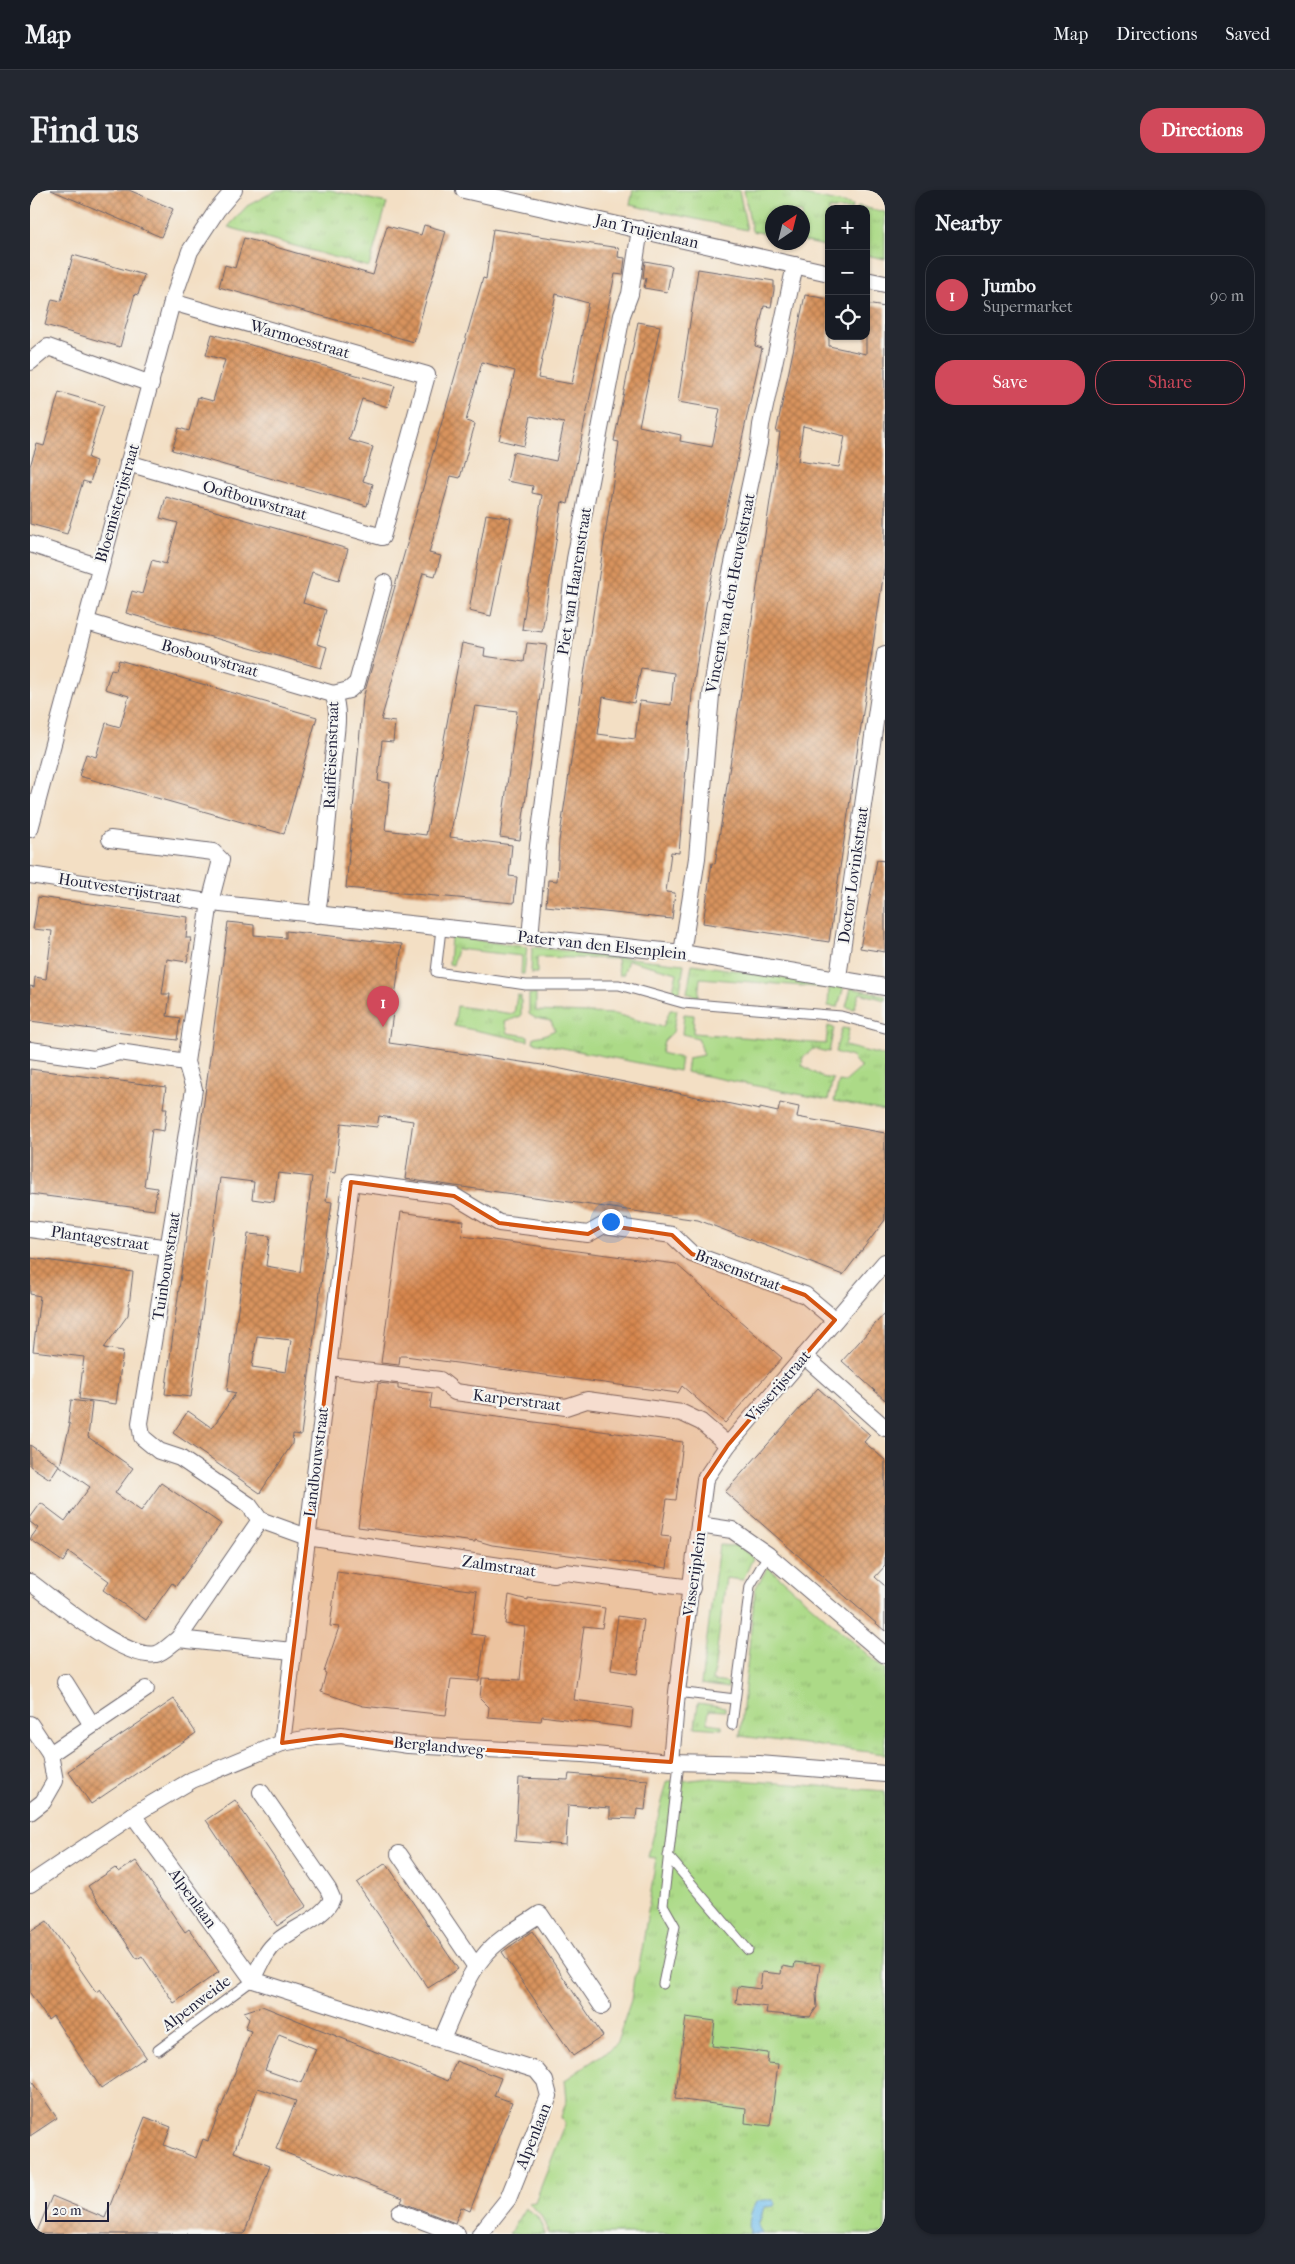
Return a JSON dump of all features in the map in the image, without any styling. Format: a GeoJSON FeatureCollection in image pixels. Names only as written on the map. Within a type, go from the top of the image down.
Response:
{"type":"FeatureCollection","features":[{"type":"Feature","properties":{"kind":"street","name":"Bloemisterijstraat"},"geometry":{"type":"LineString","coordinates":[[30,829],[61,707],[87,622],[100,566],[172,302],[190,252],[216,210],[234,190]]}},
{"type":"Feature","properties":{"kind":"street","name":"Jan Truijenlaan"},"geometry":{"type":"LineString","coordinates":[[464,190],[825,271]]}},
{"type":"Feature","properties":{"kind":"street","name":"Piet van Haarenstraat"},"geometry":{"type":"LineString","coordinates":[[530,938],[538,846],[575,559],[622,315],[630,294],[640,229]]}},
{"type":"Feature","properties":{"kind":"street","name":"Vincent van den Heuvelstraat"},"geometry":{"type":"LineString","coordinates":[[682,953],[697,858],[709,711],[726,596],[760,443],[761,425],[795,265]]}},
{"type":"Feature","properties":{"kind":"street"},"geometry":{"type":"LineString","coordinates":[[870,281],[885,284]]}},
{"type":"Feature","properties":{"kind":"street","name":"Warmoesstraat"},"geometry":{"type":"LineString","coordinates":[[172,302],[427,375],[382,538]]}},
{"type":"Feature","properties":{"kind":"street"},"geometry":{"type":"LineString","coordinates":[[30,362],[48,347],[151,384]]}},
{"type":"Feature","properties":{"kind":"street","name":"Ooftbouwstraat"},"geometry":{"type":"LineString","coordinates":[[128,463],[382,538]]}},
{"type":"Feature","properties":{"kind":"street"},"geometry":{"type":"LineString","coordinates":[[30,544],[100,566]]}},
{"type":"Feature","properties":{"kind":"street","name":"Raiffeisenstraat"},"geometry":{"type":"LineString","coordinates":[[317,915],[327,839],[335,737],[337,703],[333,694],[349,690],[357,683],[384,582]]}},
{"type":"Feature","properties":{"kind":"street","name":"Bosbouwstraat"},"geometry":{"type":"LineString","coordinates":[[87,622],[333,694]]}},
{"type":"Feature","properties":{"kind":"street","name":"Doctor Lovinkstraat"},"geometry":{"type":"LineString","coordinates":[[838,977],[885,654]]}},
{"type":"Feature","properties":{"kind":"street"},"geometry":{"type":"LineString","coordinates":[[110,839],[213,852],[221,860],[210,902]]}},
{"type":"Feature","properties":{"kind":"street","name":"Houtvesterijstraat"},"geometry":{"type":"LineString","coordinates":[[30,874],[210,902],[317,915]]}},
{"type":"Feature","properties":{"kind":"street","name":"Tuinbouwstraat"},"geometry":{"type":"LineString","coordinates":[[210,902],[186,1062],[194,1088],[140,1423],[142,1437],[159,1450],[180,1458],[249,1505],[260,1520],[307,1537]]}},
{"type":"Feature","properties":{"kind":"street","name":"Pater van den Elsenplein"},"geometry":{"type":"LineString","coordinates":[[317,915],[682,953],[838,977],[885,987]]}},
{"type":"Feature","properties":{"kind":"street"},"geometry":{"type":"LineString","coordinates":[[30,1050],[94,1060],[119,1052],[186,1062]]}},
{"type":"Feature","properties":{"kind":"street","name":"Brasemstraat"},"geometry":{"type":"LineString","coordinates":[[351,1182],[454,1196],[499,1223],[588,1234],[604,1225],[672,1235],[692,1254],[806,1295],[835,1320]]}},
{"type":"Feature","properties":{"kind":"street","name":"Landbouwstraat"},"geometry":{"type":"LineString","coordinates":[[282,1743],[351,1182]]}},
{"type":"Feature","properties":{"kind":"street","name":"Plantagestraat"},"geometry":{"type":"LineString","coordinates":[[30,1229],[169,1248]]}},
{"type":"Feature","properties":{"kind":"street","name":"Visserijstraat"},"geometry":{"type":"LineString","coordinates":[[699,1525],[705,1479],[728,1445],[885,1262]]}},
{"type":"Feature","properties":{"kind":"street"},"geometry":{"type":"LineString","coordinates":[[804,1356],[885,1428]]}},
{"type":"Feature","properties":{"kind":"street","name":"Karperstraat"},"geometry":{"type":"LineString","coordinates":[[329,1366],[440,1380],[455,1392],[474,1395],[566,1406],[587,1400],[682,1413],[701,1422],[728,1445]]}},
{"type":"Feature","properties":{"kind":"street"},"geometry":{"type":"LineString","coordinates":[[30,1582],[114,1642],[134,1652],[156,1654],[178,1639],[260,1520]]}},
{"type":"Feature","properties":{"kind":"street","name":"Visserijplein"},"geometry":{"type":"LineString","coordinates":[[675,1763],[677,1692],[699,1525],[732,1530],[768,1555],[885,1655]]}},
{"type":"Feature","properties":{"kind":"street","name":"Zalmstraat"},"geometry":{"type":"LineString","coordinates":[[307,1537],[554,1574],[565,1572],[692,1588]]}},
{"type":"Feature","properties":{"kind":"street"},"geometry":{"type":"LineString","coordinates":[[178,1639],[292,1651]]}},
{"type":"Feature","properties":{"kind":"street"},"geometry":{"type":"LineString","coordinates":[[66,1682],[92,1725]]}},
{"type":"Feature","properties":{"kind":"street"},"geometry":{"type":"LineString","coordinates":[[50,1754],[146,1689]]}},
{"type":"Feature","properties":{"kind":"street"},"geometry":{"type":"LineString","coordinates":[[30,1724],[50,1754],[55,1781],[43,1802],[30,1812]]}},
{"type":"Feature","properties":{"kind":"street","name":"Berglandweg"},"geometry":{"type":"LineString","coordinates":[[30,1884],[133,1815],[192,1780],[282,1743],[316,1737],[341,1735],[408,1745],[583,1754],[675,1763],[759,1764],[885,1774]]}},
{"type":"Feature","properties":{"kind":"street"},"geometry":{"type":"LineString","coordinates":[[253,1980],[267,1952],[277,1941],[327,1908],[332,1898],[328,1889],[261,1792]]}},
{"type":"Feature","properties":{"kind":"street","name":"Alpenlaan"},"geometry":{"type":"LineString","coordinates":[[133,1815],[253,1980],[536,2070],[545,2081],[549,2096],[508,2199],[480,2234]]}},
{"type":"Feature","properties":{"kind":"street"},"geometry":{"type":"LineString","coordinates":[[399,1854],[476,1967]]}},
{"type":"Feature","properties":{"kind":"street"},"geometry":{"type":"LineString","coordinates":[[442,2039],[476,1967],[494,1945],[540,1914],[602,2006]]}},
{"type":"Feature","properties":{"kind":"street"},"geometry":{"type":"LineString","coordinates":[[400,2212],[457,2234]]}},
{"type":"Feature","properties":{"kind":"lane"},"geometry":{"type":"LineString","coordinates":[[441,929],[436,972],[526,984],[619,985],[683,1003],[841,1016],[885,1028]]}},
{"type":"Feature","properties":{"kind":"lane"},"geometry":{"type":"LineString","coordinates":[[732,1725],[750,1586],[768,1555]]}},
{"type":"Feature","properties":{"kind":"lane"},"geometry":{"type":"LineString","coordinates":[[677,1692],[735,1699]]}},
{"type":"Feature","properties":{"kind":"lane"},"geometry":{"type":"LineString","coordinates":[[663,1984],[675,1926],[663,1905],[675,1763]]}},
{"type":"Feature","properties":{"kind":"lane"},"geometry":{"type":"LineString","coordinates":[[668,1856],[748,1950]]}},
{"type":"Feature","properties":{"kind":"lane","name":"Alpenweide"},"geometry":{"type":"LineString","coordinates":[[158,2050],[253,1980]]}},
{"type":"Feature","properties":{"kind":"highlighted area"},"geometry":{"type":"Polygon","coordinates":[[[351,1182],[454,1196],[499,1223],[588,1234],[604,1225],[672,1235],[692,1254],[805,1295],[835,1320],[728,1445],[705,1479],[671,1762],[408,1745],[341,1735],[282,1743],[351,1182]]]}},
{"type":"Feature","properties":{"kind":"green space"},"geometry":{"type":"Polygon","coordinates":[[[277,190],[330,190],[387,203],[369,267],[228,227],[247,206],[277,190]]]}},
{"type":"Feature","properties":{"kind":"green space"},"geometry":{"type":"Polygon","coordinates":[[[633,190],[739,190],[747,230],[630,205],[633,190]]]}},
{"type":"Feature","properties":{"kind":"green space"},"geometry":{"type":"Polygon","coordinates":[[[744,190],[780,190],[853,205],[825,205],[825,246],[810,243],[810,205],[765,205],[765,234],[752,231],[744,190]]]}},
{"type":"Feature","properties":{"kind":"green space"},"geometry":{"type":"Polygon","coordinates":[[[870,209],[885,212],[885,259],[870,256],[870,209]]]}},
{"type":"Feature","properties":{"kind":"green space"},"geometry":{"type":"Polygon","coordinates":[[[451,937],[527,947],[524,974],[521,974],[522,956],[457,949],[453,965],[449,964],[451,937]]]}},
{"type":"Feature","properties":{"kind":"green space"},"geometry":{"type":"Polygon","coordinates":[[[532,947],[684,964],[680,992],[673,990],[677,973],[628,960],[623,975],[619,975],[617,959],[537,957],[537,973],[531,973],[532,947]]]}},
{"type":"Feature","properties":{"kind":"green space"},"geometry":{"type":"Polygon","coordinates":[[[692,964],[844,986],[838,1007],[828,1006],[829,988],[700,978],[698,997],[687,993],[692,964]]]}},
{"type":"Feature","properties":{"kind":"green space"},"geometry":{"type":"Polygon","coordinates":[[[851,988],[885,995],[885,1000],[860,993],[854,1009],[846,1007],[851,988]]]}},
{"type":"Feature","properties":{"kind":"green space"},"geometry":{"type":"Polygon","coordinates":[[[529,994],[536,994],[536,1011],[615,1014],[663,1027],[670,1010],[677,1010],[673,1032],[664,1041],[661,1053],[681,1058],[679,1071],[533,1042],[534,1037],[555,1030],[551,1021],[535,1018],[529,1014],[529,994]]]}},
{"type":"Feature","properties":{"kind":"green space"},"geometry":{"type":"Polygon","coordinates":[[[517,995],[521,996],[521,1016],[505,1022],[508,1033],[528,1036],[528,1041],[454,1026],[457,1006],[514,1014],[517,995]]]}},
{"type":"Feature","properties":{"kind":"green space"},"geometry":{"type":"Polygon","coordinates":[[[684,1014],[694,1015],[693,1033],[826,1044],[828,1026],[834,1028],[829,1052],[813,1049],[803,1057],[802,1065],[821,1077],[833,1079],[828,1100],[686,1072],[688,1058],[704,1055],[698,1038],[682,1034],[684,1014]]]}},
{"type":"Feature","properties":{"kind":"green space"},"geometry":{"type":"Polygon","coordinates":[[[842,1028],[849,1029],[845,1046],[885,1056],[885,1111],[834,1101],[839,1081],[845,1082],[861,1068],[852,1057],[835,1052],[842,1028]]]}},
{"type":"Feature","properties":{"kind":"green space"},"geometry":{"type":"Polygon","coordinates":[[[719,1545],[739,1546],[753,1558],[743,1580],[726,1578],[713,1681],[728,1683],[728,1688],[701,1684],[719,1545]]]}},
{"type":"Feature","properties":{"kind":"green space"},"geometry":{"type":"Polygon","coordinates":[[[768,1567],[885,1670],[885,1754],[740,1736],[755,1589],[768,1567]]]}},
{"type":"Feature","properties":{"kind":"green space"},"geometry":{"type":"Polygon","coordinates":[[[698,1703],[725,1707],[725,1711],[709,1710],[707,1723],[722,1725],[722,1729],[695,1727],[698,1703]]]}},
{"type":"Feature","properties":{"kind":"green space"},"geometry":{"type":"Polygon","coordinates":[[[710,1778],[885,1791],[885,2234],[763,2234],[758,2226],[764,2207],[770,2206],[775,2202],[773,2200],[756,2202],[750,2221],[750,2234],[549,2234],[541,2215],[528,2203],[535,2202],[565,2125],[561,2117],[567,2099],[565,2080],[616,2045],[631,2000],[634,1977],[638,1970],[642,1950],[656,1858],[648,1857],[667,1782],[680,1781],[681,1783],[682,1781],[710,1778]],[[795,1962],[794,1968],[782,1966],[781,1977],[773,1973],[762,1972],[760,1989],[738,1986],[736,2002],[774,2008],[774,2014],[810,2017],[817,2007],[813,1996],[820,1965],[795,1962]]]}},
{"type":"Feature","properties":{"kind":"green space"},"geometry":{"type":"Polygon","coordinates":[[[525,2208],[538,2217],[545,2234],[509,2234],[525,2208]]]}},
{"type":"Feature","properties":{"kind":"water"},"geometry":{"type":"Polygon","coordinates":[[[774,2200],[775,2204],[774,2206],[764,2207],[758,2226],[763,2234],[750,2234],[749,2222],[752,2210],[756,2202],[774,2200]]]}},
{"type":"Feature","properties":{"kind":"building"},"geometry":{"type":"Polygon","coordinates":[[[51,190],[129,190],[173,209],[161,237],[51,190]]]}},
{"type":"Feature","properties":{"kind":"building"},"geometry":{"type":"Polygon","coordinates":[[[424,225],[446,231],[414,342],[219,287],[225,265],[235,268],[244,238],[373,275],[387,226],[421,235],[424,225]]]}},
{"type":"Feature","properties":{"kind":"building"},"geometry":{"type":"Polygon","coordinates":[[[493,229],[619,248],[618,257],[625,258],[623,275],[615,274],[568,504],[562,502],[542,632],[522,629],[542,495],[532,493],[533,486],[507,481],[513,452],[556,461],[564,423],[531,416],[524,446],[499,440],[515,371],[482,362],[466,421],[475,424],[460,478],[451,476],[429,553],[441,556],[435,576],[423,573],[381,720],[395,722],[393,742],[382,741],[378,781],[390,783],[385,830],[426,835],[462,643],[485,648],[484,656],[524,662],[527,643],[547,645],[520,840],[500,837],[517,711],[475,706],[450,837],[512,845],[509,876],[517,877],[514,903],[346,888],[363,698],[483,278],[486,279],[493,229]],[[556,294],[538,378],[572,384],[588,303],[556,294]]]}},
{"type":"Feature","properties":{"kind":"building"},"geometry":{"type":"Polygon","coordinates":[[[73,255],[144,275],[138,295],[135,294],[120,347],[45,325],[52,299],[61,301],[73,255]]]}},
{"type":"Feature","properties":{"kind":"building"},"geometry":{"type":"Polygon","coordinates":[[[645,261],[672,266],[667,292],[644,288],[646,278],[643,278],[645,261]]]}},
{"type":"Feature","properties":{"kind":"building"},"geometry":{"type":"Polygon","coordinates":[[[698,269],[774,281],[771,307],[764,306],[755,346],[762,348],[707,599],[692,694],[679,853],[671,852],[666,892],[675,893],[672,919],[546,906],[548,880],[557,881],[559,841],[619,442],[614,441],[638,322],[660,326],[639,426],[681,435],[680,441],[712,447],[720,409],[678,402],[698,269]],[[641,668],[634,703],[603,697],[598,734],[635,739],[640,701],[671,705],[674,673],[641,668]]]}},
{"type":"Feature","properties":{"kind":"building"},"geometry":{"type":"Polygon","coordinates":[[[805,295],[825,298],[825,340],[829,340],[829,346],[866,354],[866,340],[870,340],[870,305],[885,307],[885,564],[829,942],[703,923],[712,863],[715,864],[780,432],[776,432],[805,295]],[[803,426],[798,461],[839,467],[845,436],[803,426]]]}},
{"type":"Feature","properties":{"kind":"building"},"geometry":{"type":"Polygon","coordinates":[[[212,334],[395,386],[388,407],[362,399],[349,440],[373,447],[363,481],[373,484],[367,506],[172,450],[179,428],[189,431],[198,397],[213,401],[225,360],[206,355],[212,334]]]}},
{"type":"Feature","properties":{"kind":"building"},"geometry":{"type":"Polygon","coordinates":[[[59,392],[104,405],[88,458],[96,461],[90,483],[83,481],[67,534],[30,524],[30,466],[37,444],[44,446],[59,392]]]}},
{"type":"Feature","properties":{"kind":"building"},"geometry":{"type":"Polygon","coordinates":[[[166,497],[348,549],[339,580],[312,572],[303,603],[326,610],[317,644],[327,647],[321,668],[126,613],[132,591],[142,594],[152,560],[166,564],[178,523],[160,518],[166,497]]]}},
{"type":"Feature","properties":{"kind":"building"},"geometry":{"type":"Polygon","coordinates":[[[486,514],[511,518],[491,616],[469,611],[486,514]]]}},
{"type":"Feature","properties":{"kind":"building"},"geometry":{"type":"Polygon","coordinates":[[[119,660],[317,717],[284,834],[79,776],[86,754],[96,757],[106,723],[120,727],[129,696],[105,689],[111,669],[116,670],[119,660]]]}},
{"type":"Feature","properties":{"kind":"building"},"geometry":{"type":"Polygon","coordinates":[[[877,860],[885,861],[885,952],[860,948],[877,860]]]}},
{"type":"Feature","properties":{"kind":"building"},"geometry":{"type":"Polygon","coordinates":[[[38,897],[188,917],[186,938],[191,938],[187,962],[167,959],[162,994],[170,994],[167,1016],[180,1018],[177,1040],[30,1021],[30,986],[34,987],[35,977],[46,979],[52,931],[33,929],[38,897]]]}},
{"type":"Feature","properties":{"kind":"building"},"geometry":{"type":"Polygon","coordinates":[[[228,922],[254,925],[254,935],[286,938],[286,931],[402,944],[389,1043],[542,1065],[760,1110],[760,1108],[778,1112],[780,1103],[799,1107],[797,1117],[885,1133],[885,1220],[843,1275],[698,1220],[405,1179],[413,1121],[379,1116],[377,1127],[341,1123],[335,1173],[330,1172],[326,1201],[332,1202],[301,1435],[293,1434],[292,1444],[260,1493],[173,1433],[188,1411],[212,1428],[236,1393],[227,1391],[248,1234],[270,1236],[266,1266],[300,1272],[312,1177],[278,1173],[274,1202],[252,1199],[254,1182],[220,1178],[191,1397],[165,1394],[228,922]],[[257,1336],[252,1367],[286,1372],[291,1340],[257,1336]]]}},
{"type":"Feature","properties":{"kind":"building"},"geometry":{"type":"Polygon","coordinates":[[[30,1069],[166,1087],[163,1108],[167,1108],[164,1131],[152,1129],[144,1186],[157,1188],[154,1210],[30,1194],[30,1069]]]}},
{"type":"Feature","properties":{"kind":"building"},"geometry":{"type":"Polygon","coordinates":[[[401,1212],[464,1221],[462,1236],[676,1264],[782,1358],[725,1423],[682,1386],[678,1393],[405,1356],[400,1356],[399,1365],[381,1363],[401,1212]]]}},
{"type":"Feature","properties":{"kind":"building"},"geometry":{"type":"Polygon","coordinates":[[[30,1258],[133,1272],[128,1315],[104,1348],[123,1351],[116,1404],[79,1399],[84,1357],[33,1351],[40,1296],[30,1294],[30,1258]]]}},
{"type":"Feature","properties":{"kind":"building"},"geometry":{"type":"Polygon","coordinates":[[[885,1313],[885,1400],[842,1361],[885,1313]]]}},
{"type":"Feature","properties":{"kind":"building"},"geometry":{"type":"Polygon","coordinates":[[[378,1383],[398,1385],[398,1389],[432,1393],[430,1408],[683,1442],[676,1500],[667,1499],[661,1536],[671,1537],[667,1568],[492,1545],[475,1540],[475,1542],[358,1527],[378,1383]]]}},
{"type":"Feature","properties":{"kind":"building"},"geometry":{"type":"Polygon","coordinates":[[[818,1388],[870,1435],[864,1442],[885,1460],[885,1566],[875,1577],[885,1586],[885,1631],[725,1492],[818,1388]]]}},
{"type":"Feature","properties":{"kind":"building"},"geometry":{"type":"Polygon","coordinates":[[[71,1400],[92,1403],[88,1437],[133,1468],[115,1493],[141,1511],[161,1483],[221,1524],[176,1586],[172,1583],[146,1620],[103,1590],[109,1581],[69,1552],[63,1562],[30,1539],[38,1528],[30,1522],[30,1518],[41,1503],[65,1521],[90,1487],[60,1466],[70,1424],[68,1423],[71,1400]]]}},
{"type":"Feature","properties":{"kind":"building"},"geometry":{"type":"Polygon","coordinates":[[[30,1445],[59,1465],[50,1479],[30,1466],[30,1445]]]}},
{"type":"Feature","properties":{"kind":"building"},"geometry":{"type":"Polygon","coordinates":[[[337,1572],[477,1591],[471,1634],[485,1636],[479,1681],[451,1679],[446,1715],[363,1706],[321,1692],[326,1673],[324,1672],[339,1627],[330,1626],[337,1572]]]}},
{"type":"Feature","properties":{"kind":"building"},"geometry":{"type":"Polygon","coordinates":[[[509,1595],[528,1600],[528,1598],[605,1608],[602,1628],[584,1626],[574,1700],[633,1708],[631,1728],[542,1716],[541,1721],[488,1717],[489,1707],[480,1698],[482,1678],[520,1680],[525,1627],[505,1624],[509,1595]]]}},
{"type":"Feature","properties":{"kind":"building"},"geometry":{"type":"Polygon","coordinates":[[[618,1616],[644,1620],[637,1674],[611,1670],[618,1616]]]}},
{"type":"Feature","properties":{"kind":"building"},"geometry":{"type":"Polygon","coordinates":[[[174,1699],[196,1733],[91,1804],[68,1771],[174,1699]]]}},
{"type":"Feature","properties":{"kind":"building"},"geometry":{"type":"Polygon","coordinates":[[[569,1774],[648,1780],[645,1810],[637,1809],[636,1819],[610,1818],[610,1808],[568,1805],[566,1845],[515,1841],[519,1778],[568,1780],[569,1774]]]}},
{"type":"Feature","properties":{"kind":"building"},"geometry":{"type":"Polygon","coordinates":[[[235,1800],[307,1906],[277,1926],[206,1820],[235,1800]]]}},
{"type":"Feature","properties":{"kind":"building"},"geometry":{"type":"Polygon","coordinates":[[[136,1861],[185,1932],[189,1929],[219,1972],[174,2003],[142,1956],[137,1959],[88,1886],[115,1868],[119,1872],[136,1861]]]}},
{"type":"Feature","properties":{"kind":"building"},"geometry":{"type":"Polygon","coordinates":[[[386,1863],[458,1969],[428,1988],[357,1883],[386,1863]]]}},
{"type":"Feature","properties":{"kind":"building"},"geometry":{"type":"Polygon","coordinates":[[[47,1921],[96,1992],[100,1989],[146,2057],[101,2088],[53,2016],[48,2020],[30,1993],[30,1932],[47,1921]]]}},
{"type":"Feature","properties":{"kind":"building"},"geometry":{"type":"Polygon","coordinates":[[[532,1931],[603,2036],[573,2056],[502,1952],[532,1931]]]}},
{"type":"Feature","properties":{"kind":"building"},"geometry":{"type":"Polygon","coordinates":[[[795,1962],[820,1965],[816,1995],[817,2007],[810,2017],[766,2013],[767,2007],[736,2003],[738,1986],[760,1989],[762,1972],[781,1974],[782,1966],[794,1968],[795,1962]]]}},
{"type":"Feature","properties":{"kind":"building"},"geometry":{"type":"Polygon","coordinates":[[[262,2006],[448,2081],[456,2061],[501,2078],[494,2096],[512,2102],[470,2211],[461,2207],[455,2223],[401,2202],[403,2198],[276,2149],[296,2101],[258,2088],[234,2152],[270,2166],[244,2234],[36,2234],[52,2196],[105,2218],[145,2117],[171,2127],[164,2145],[196,2158],[203,2139],[208,2141],[251,2031],[245,2029],[249,2019],[244,2012],[262,2006]],[[279,2034],[265,2070],[302,2083],[316,2049],[279,2034]]]}},
{"type":"Feature","properties":{"kind":"building"},"geometry":{"type":"Polygon","coordinates":[[[686,2017],[715,2021],[712,2046],[768,2053],[767,2063],[778,2064],[770,2126],[745,2123],[746,2108],[675,2099],[686,2017]]]}},
{"type":"Feature","properties":{"kind":"building"},"geometry":{"type":"Polygon","coordinates":[[[30,2079],[57,2118],[30,2136],[30,2079]]]}},
{"type":"Feature","properties":{"kind":"place","name":"Jumbo"},"geometry":{"type":"Point","coordinates":[383,1027]}}]}
